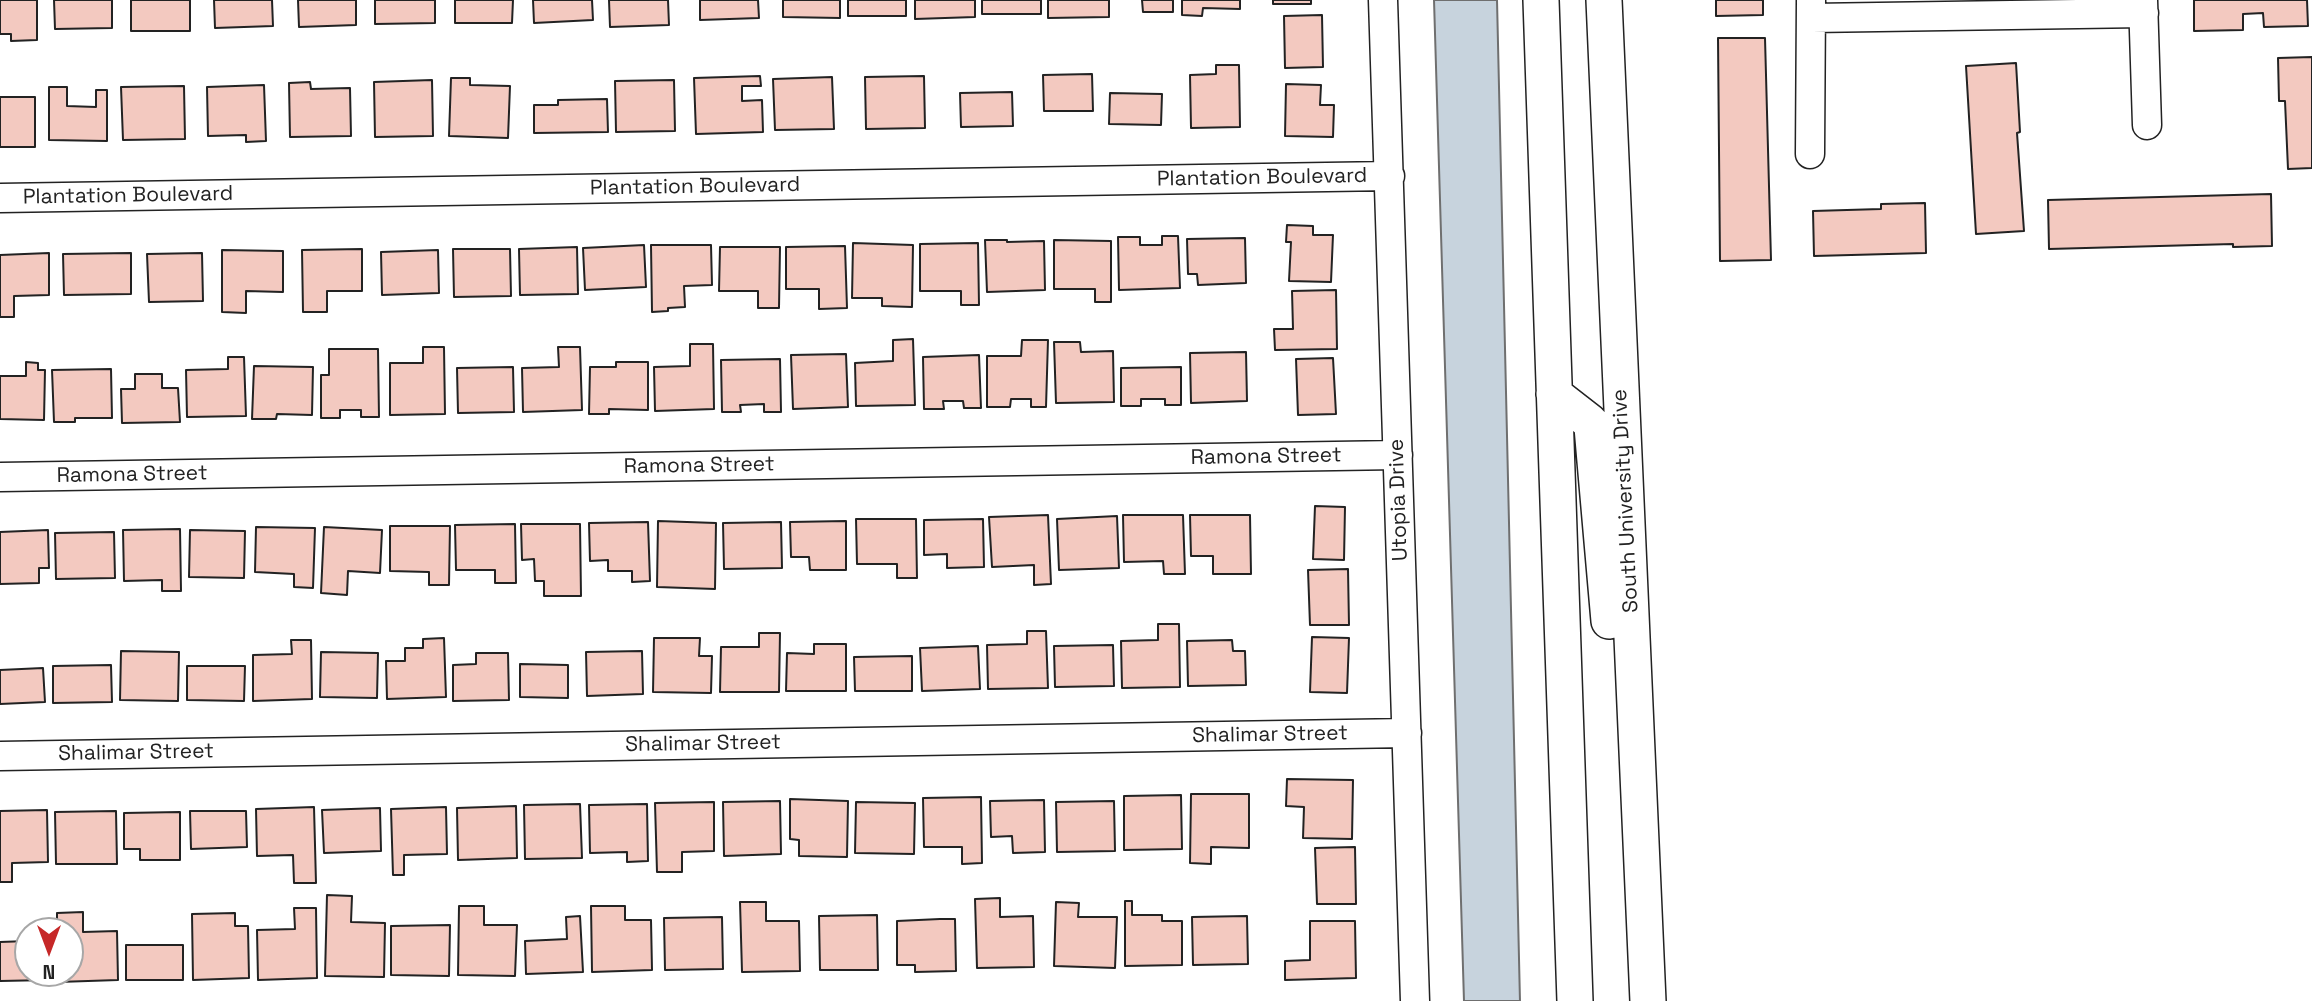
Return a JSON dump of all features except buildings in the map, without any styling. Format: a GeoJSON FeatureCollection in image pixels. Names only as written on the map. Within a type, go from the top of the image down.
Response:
{"type":"FeatureCollection","features":[{"type":"Feature","properties":{"kind":"main road"},"geometry":{"type":"LineString","coordinates":[[1541,0],[1575,1001]]}},
{"type":"Feature","properties":{"kind":"main road","name":"South University Drive"},"geometry":{"type":"LineString","coordinates":[[1604,0],[1648,1001]]}},
{"type":"Feature","properties":{"kind":"main road"},"geometry":{"type":"LineString","coordinates":[[1554,394],[1590,422],[1592,427],[1620,751],[1639,795]]}},
{"type":"Feature","properties":{"kind":"street","name":"Utopia Drive"},"geometry":{"type":"LineString","coordinates":[[1383,0],[1415,1001]]}},
{"type":"Feature","properties":{"kind":"street"},"geometry":{"type":"LineString","coordinates":[[1810,154],[1811,9],[2144,6],[2147,125]]}},
{"type":"Feature","properties":{"kind":"street","name":"Plantation Boulevard"},"geometry":{"type":"LineString","coordinates":[[0,198],[1390,176]]}},
{"type":"Feature","properties":{"kind":"street","name":"Ramona Street"},"geometry":{"type":"LineString","coordinates":[[0,477],[1398,455]]}},
{"type":"Feature","properties":{"kind":"street","name":"Shalimar Street"},"geometry":{"type":"LineString","coordinates":[[0,756],[1407,733]]}},
{"type":"Feature","properties":{"kind":"shaded area"},"geometry":{"type":"Polygon","coordinates":[[[1434,0],[1497,0],[1520,1001],[1464,1001],[1434,0]]]}}]}
